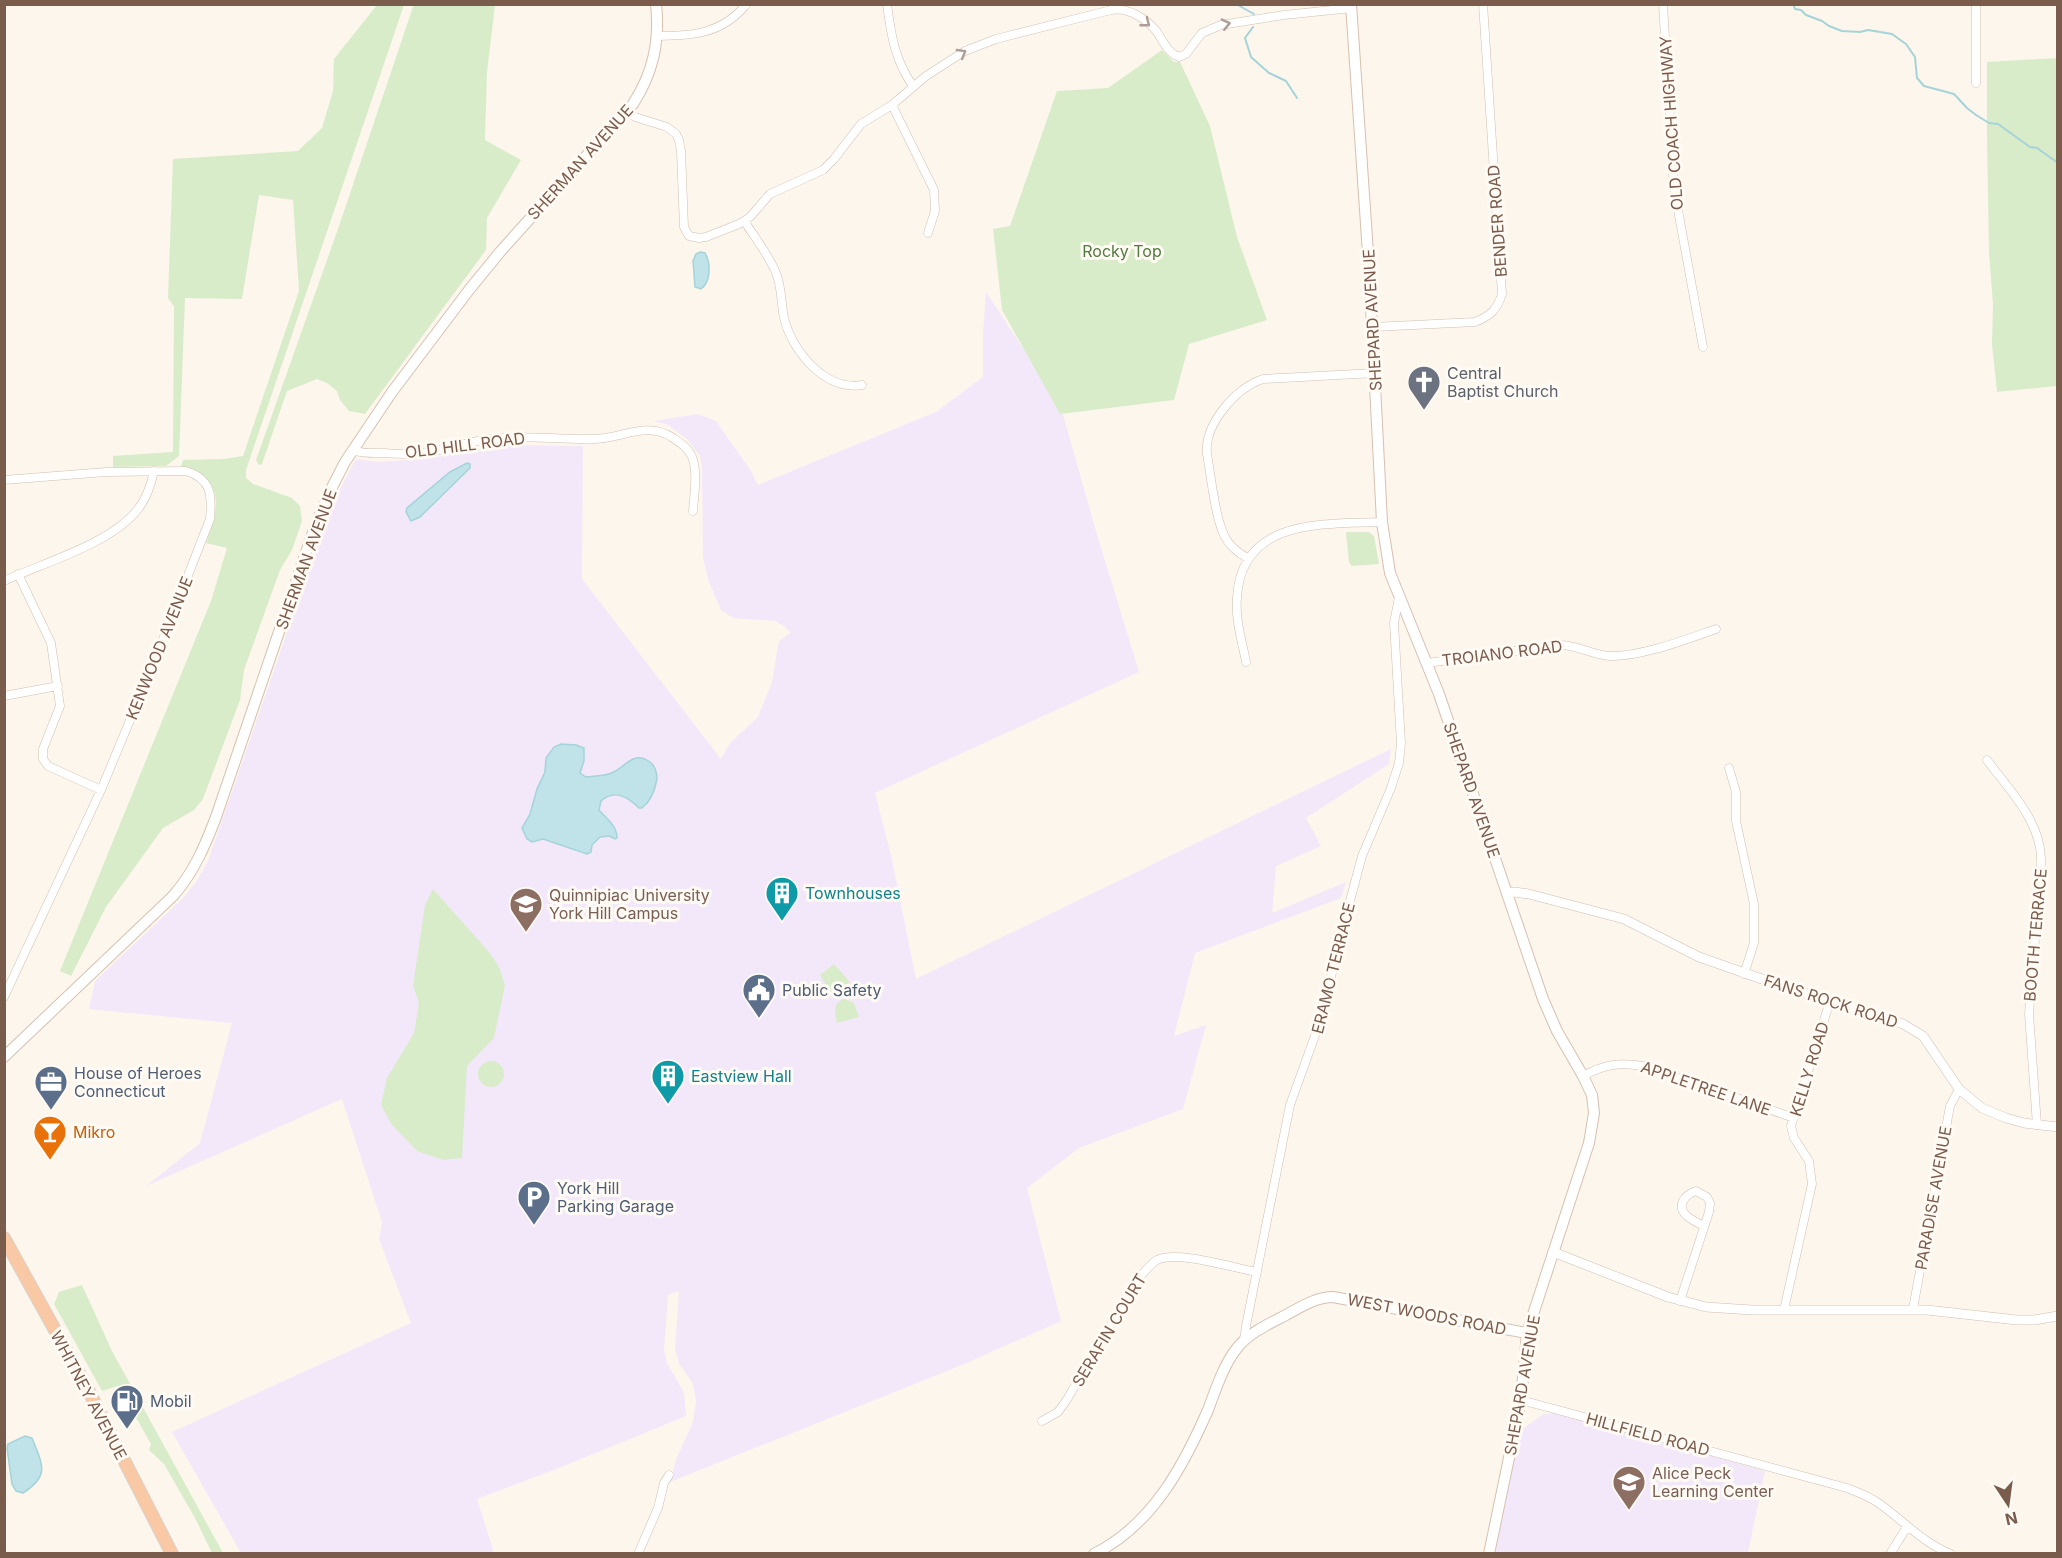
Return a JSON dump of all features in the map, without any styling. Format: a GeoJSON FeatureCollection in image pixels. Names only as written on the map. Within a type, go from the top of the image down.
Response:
{"type":"FeatureCollection","features":[{"type":"Feature","properties":{"kind":"highway","name":"WHITNEY AVENUE"},"geometry":{"type":"LineString","coordinates":[[4,1238],[86,1386],[172,1554]]}},
{"type":"Feature","properties":{"kind":"main road","name":"SHERMAN AVENUE"},"geometry":{"type":"LineString","coordinates":[[4,1057],[186,880],[201,855],[320,513],[336,478],[352,450],[392,392],[479,277],[627,112],[650,71],[657,36],[656,4]]}},
{"type":"Feature","properties":{"kind":"main road","name":"SHEPARD AVENUE"},"geometry":{"type":"LineString","coordinates":[[1352,6],[1373,327],[1382,522],[1387,561],[1399,597],[1427,663],[1551,1019],[1592,1095],[1594,1124],[1527,1333],[1521,1400],[1489,1554]]}},
{"type":"Feature","properties":{"kind":"main road","name":"WEST WOODS ROAD"},"geometry":{"type":"LineString","coordinates":[[1094,1554],[1113,1543],[1148,1513],[1186,1458],[1227,1364],[1244,1340],[1258,1330],[1312,1302],[1333,1297],[1527,1333]]}},
{"type":"Feature","properties":{"kind":"street"},"geometry":{"type":"LineString","coordinates":[[887,4],[894,48],[901,67],[914,86]]}},
{"type":"Feature","properties":{"kind":"street","name":"BENDER ROAD"},"geometry":{"type":"LineString","coordinates":[[1373,327],[1475,322],[1487,317],[1498,308],[1502,294],[1483,4]]}},
{"type":"Feature","properties":{"kind":"street","name":"OLD COACH HIGHWAY"},"geometry":{"type":"LineString","coordinates":[[1663,4],[1674,188],[1703,347]]}},
{"type":"Feature","properties":{"kind":"street"},"geometry":{"type":"LineString","coordinates":[[1976,4],[1976,83]]}},
{"type":"Feature","properties":{"kind":"street"},"geometry":{"type":"LineString","coordinates":[[657,36],[711,31],[723,26],[745,6]]}},
{"type":"Feature","properties":{"kind":"street"},"geometry":{"type":"LineString","coordinates":[[627,112],[635,117],[667,127],[677,136],[681,150],[684,227],[689,236],[706,237],[745,222],[770,194],[823,170],[861,124],[892,105],[956,56],[986,42],[1116,9],[1128,11],[1147,22],[1172,54],[1179,57],[1185,54],[1202,33],[1221,25],[1352,6]]}},
{"type":"Feature","properties":{"kind":"street"},"geometry":{"type":"LineString","coordinates":[[892,105],[934,190],[935,211],[928,233]]}},
{"type":"Feature","properties":{"kind":"street"},"geometry":{"type":"LineString","coordinates":[[745,222],[777,274],[783,315],[795,345],[826,376],[848,386],[862,384]]}},
{"type":"Feature","properties":{"kind":"street"},"geometry":{"type":"LineString","coordinates":[[1249,560],[1225,538],[1221,526],[1206,444],[1212,425],[1246,387],[1256,381],[1273,378],[1375,373]]}},
{"type":"Feature","properties":{"kind":"street","name":"OLD HILL ROAD"},"geometry":{"type":"LineString","coordinates":[[352,450],[363,453],[414,454],[496,438],[531,436],[599,439],[654,430],[669,435],[685,447],[694,459],[693,511]]}},
{"type":"Feature","properties":{"kind":"street"},"geometry":{"type":"LineString","coordinates":[[4,581],[102,538],[123,525],[139,508],[149,489],[154,471]]}},
{"type":"Feature","properties":{"kind":"street","name":"KENWOOD AVENUE"},"geometry":{"type":"LineString","coordinates":[[4,480],[106,472],[186,471],[197,474],[208,487],[212,499],[210,519],[101,790],[4,997]]}},
{"type":"Feature","properties":{"kind":"street"},"geometry":{"type":"LineString","coordinates":[[1246,662],[1237,609],[1239,582],[1249,560],[1263,544],[1288,530],[1304,526],[1382,522]]}},
{"type":"Feature","properties":{"kind":"street"},"geometry":{"type":"LineString","coordinates":[[18,574],[51,643],[58,686],[60,706],[43,749],[43,759],[48,766],[101,790]]}},
{"type":"Feature","properties":{"kind":"street","name":"ERAMO TERRACE"},"geometry":{"type":"LineString","coordinates":[[1244,1340],[1290,1105],[1325,1008],[1335,957],[1362,856],[1391,788],[1399,763],[1401,742],[1394,623],[1399,597]]}},
{"type":"Feature","properties":{"kind":"street","name":"TROIANO ROAD"},"geometry":{"type":"LineString","coordinates":[[1427,663],[1560,645],[1572,645],[1600,655],[1626,656],[1716,629]]}},
{"type":"Feature","properties":{"kind":"street"},"geometry":{"type":"LineString","coordinates":[[4,696],[58,686]]}},
{"type":"Feature","properties":{"kind":"street","name":"BOOTH TERRACE"},"geometry":{"type":"LineString","coordinates":[[1987,760],[2030,819],[2041,845],[2029,1014],[2037,1125]]}},
{"type":"Feature","properties":{"kind":"street","name":"FANS ROCK ROAD"},"geometry":{"type":"LineString","coordinates":[[1729,768],[1736,792],[1736,821],[1754,904],[1754,944],[1744,974]]}},
{"type":"Feature","properties":{"kind":"street","name":"FANS ROCK ROAD"},"geometry":{"type":"LineString","coordinates":[[1507,893],[1529,894],[1624,919],[1683,951],[1744,974],[1903,1024],[1917,1030],[1929,1043],[1959,1089],[1982,1108],[2015,1121],[2058,1127]]}},
{"type":"Feature","properties":{"kind":"street","name":"KELLY ROAD"},"geometry":{"type":"LineString","coordinates":[[1784,1310],[1812,1184],[1809,1161],[1792,1133],[1794,1118],[1830,1001]]}},
{"type":"Feature","properties":{"kind":"street","name":"APPLETREE LANE"},"geometry":{"type":"LineString","coordinates":[[1583,1076],[1605,1066],[1616,1064],[1627,1063],[1648,1067],[1794,1118]]}},
{"type":"Feature","properties":{"kind":"street","name":"PARADISE AVENUE"},"geometry":{"type":"LineString","coordinates":[[1913,1309],[1950,1106],[1959,1089]]}},
{"type":"Feature","properties":{"kind":"street"},"geometry":{"type":"LineString","coordinates":[[1680,1301],[1709,1212],[1710,1203],[1707,1197],[1696,1191],[1689,1193],[1681,1204],[1683,1211],[1688,1218],[1704,1226]]}},
{"type":"Feature","properties":{"kind":"street"},"geometry":{"type":"LineString","coordinates":[[1553,1252],[1680,1301],[1728,1309],[1913,1309],[2018,1320],[2058,1316]]}},
{"type":"Feature","properties":{"kind":"street","name":"SERAFIN COURT"},"geometry":{"type":"LineString","coordinates":[[1042,1421],[1058,1412],[1066,1401],[1137,1281],[1151,1264],[1172,1256],[1257,1272]]}},
{"type":"Feature","properties":{"kind":"street","name":"HILLFIELD ROAD"},"geometry":{"type":"LineString","coordinates":[[1521,1400],[1847,1488],[1874,1500],[1931,1545],[1950,1554]]}},
{"type":"Feature","properties":{"kind":"street"},"geometry":{"type":"LineString","coordinates":[[638,1554],[658,1509],[664,1482],[669,1475]]}},
{"type":"Feature","properties":{"kind":"street"},"geometry":{"type":"LineString","coordinates":[[1890,1554],[1907,1527]]}},
{"type":"Feature","properties":{"kind":"shaded area","name":"Quinnipiac University York Hill Campus"},"geometry":{"type":"Polygon","coordinates":[[[986,292],[1060,404],[1139,672],[875,793],[891,855],[916,979],[1391,749],[1389,764],[1306,818],[1321,846],[1276,866],[1272,913],[1346,882],[1341,898],[1195,953],[1174,1036],[1206,1025],[1183,1109],[1079,1148],[1027,1188],[1061,1321],[962,1365],[670,1482],[676,1460],[693,1422],[696,1401],[693,1384],[679,1363],[675,1350],[679,1291],[668,1295],[664,1350],[667,1363],[684,1393],[686,1416],[477,1499],[494,1553],[241,1553],[172,1432],[411,1323],[379,1239],[382,1222],[342,1099],[146,1186],[200,1143],[232,1023],[89,1009],[95,981],[183,898],[196,882],[208,861],[310,566],[338,493],[356,459],[376,462],[427,459],[505,445],[583,446],[582,579],[721,759],[730,743],[758,717],[772,682],[779,641],[791,633],[775,621],[733,618],[721,610],[709,582],[703,558],[700,456],[688,440],[668,425],[654,421],[698,414],[716,421],[751,471],[758,485],[936,412],[983,377],[986,292]]]}},
{"type":"Feature","properties":{"kind":"shaded area","name":"Alice Peck Learning Center"},"geometry":{"type":"Polygon","coordinates":[[[1559,1413],[1765,1471],[1748,1553],[1492,1554],[1518,1432],[1544,1414],[1559,1413]]]}},
{"type":"Feature","properties":{"kind":"green space"},"geometry":{"type":"Polygon","coordinates":[[[414,4],[495,5],[487,72],[485,140],[521,160],[487,218],[486,250],[365,414],[349,411],[340,400],[337,391],[317,379],[287,391],[262,464],[259,465],[256,460],[338,229],[414,4]]]}},
{"type":"Feature","properties":{"kind":"green space"},"geometry":{"type":"Polygon","coordinates":[[[377,5],[404,5],[246,470],[246,478],[253,484],[292,498],[300,506],[302,521],[292,550],[280,570],[244,670],[240,700],[203,799],[194,810],[163,828],[106,907],[71,976],[60,971],[211,601],[227,548],[206,543],[214,518],[215,496],[206,479],[196,472],[181,467],[183,460],[243,456],[299,291],[293,200],[259,195],[242,299],[185,298],[179,456],[166,466],[113,467],[113,456],[173,452],[174,306],[168,298],[173,159],[298,151],[322,128],[333,91],[334,59],[377,5]]]}},
{"type":"Feature","properties":{"kind":"green space","name":"Rocky Top"},"geometry":{"type":"Polygon","coordinates":[[[1162,50],[1174,62],[1180,62],[1210,126],[1237,237],[1267,320],[1189,344],[1174,400],[1060,414],[1002,310],[993,229],[1010,226],[1057,91],[1108,88],[1162,50]]]}},
{"type":"Feature","properties":{"kind":"green space"},"geometry":{"type":"Polygon","coordinates":[[[2057,58],[2057,386],[1997,392],[1992,344],[1993,304],[1989,252],[1987,62],[2057,58]]]}},
{"type":"Feature","properties":{"kind":"green space"},"geometry":{"type":"Polygon","coordinates":[[[1346,532],[1369,532],[1374,536],[1379,564],[1352,566],[1349,562],[1346,532]]]}},
{"type":"Feature","properties":{"kind":"green space"},"geometry":{"type":"Polygon","coordinates":[[[433,889],[489,952],[499,967],[505,985],[494,1038],[467,1066],[462,1158],[443,1160],[417,1151],[392,1125],[381,1105],[387,1078],[414,1033],[419,1003],[413,986],[425,905],[433,889]]]}},
{"type":"Feature","properties":{"kind":"green space"},"geometry":{"type":"Polygon","coordinates":[[[834,964],[849,981],[847,988],[841,993],[830,992],[820,975],[834,964]]]}},
{"type":"Feature","properties":{"kind":"green space"},"geometry":{"type":"Polygon","coordinates":[[[845,999],[854,1003],[859,1017],[837,1023],[836,1005],[845,999]]]}},
{"type":"Feature","properties":{"kind":"green space"},"geometry":{"type":"Polygon","coordinates":[[[491,1061],[500,1065],[504,1074],[500,1083],[491,1087],[482,1083],[478,1074],[482,1065],[491,1061]]]}},
{"type":"Feature","properties":{"kind":"green space"},"geometry":{"type":"Polygon","coordinates":[[[82,1285],[112,1351],[223,1553],[212,1553],[164,1464],[149,1450],[151,1444],[118,1386],[102,1391],[54,1304],[59,1292],[82,1285]]]}},
{"type":"Feature","properties":{"kind":"water"},"geometry":{"type":"Polygon","coordinates":[[[705,253],[709,267],[707,282],[701,289],[695,287],[693,261],[696,254],[705,253]]]}},
{"type":"Feature","properties":{"kind":"water"},"geometry":{"type":"Polygon","coordinates":[[[467,463],[470,464],[470,468],[420,517],[411,521],[406,512],[407,508],[450,472],[467,463]]]}},
{"type":"Feature","properties":{"kind":"water"},"geometry":{"type":"Polygon","coordinates":[[[561,744],[584,748],[584,761],[580,773],[586,777],[615,772],[638,758],[650,762],[656,772],[654,791],[642,808],[620,795],[611,795],[601,801],[599,810],[613,826],[617,838],[600,837],[592,845],[591,852],[587,854],[543,839],[532,842],[527,839],[522,828],[530,814],[537,789],[545,772],[546,758],[554,747],[561,744]]]}},
{"type":"Feature","properties":{"kind":"water"},"geometry":{"type":"Polygon","coordinates":[[[25,1436],[32,1438],[42,1468],[38,1480],[23,1493],[16,1491],[12,1484],[7,1448],[8,1444],[25,1436]]]}},
{"type":"Feature","properties":{"kind":"waterway"},"geometry":{"type":"LineString","coordinates":[[1236,4],[1254,14]]}},
{"type":"Feature","properties":{"kind":"waterway"},"geometry":{"type":"LineString","coordinates":[[1793,4],[1795,9],[1842,31],[1868,30],[1892,34],[1906,44],[1915,57],[1917,78],[1924,86],[1954,94],[1976,115],[1989,123],[1998,124],[2030,147],[2037,148],[2058,163]]}},
{"type":"Feature","properties":{"kind":"waterway"},"geometry":{"type":"LineString","coordinates":[[1253,27],[1245,38],[1251,57],[1269,73],[1286,81],[1297,98]]}},
{"type":"Feature","properties":{"kind":"place","name":"Central Baptist Church"},"geometry":{"type":"Point","coordinates":[1424,411]}},
{"type":"Feature","properties":{"kind":"place","name":"Townhouses"},"geometry":{"type":"Point","coordinates":[782,922]}},
{"type":"Feature","properties":{"kind":"place","name":"Quinnipiac University York Hill Campus"},"geometry":{"type":"Point","coordinates":[526,933]}},
{"type":"Feature","properties":{"kind":"place","name":"Public Safety"},"geometry":{"type":"Point","coordinates":[759,1019]}},
{"type":"Feature","properties":{"kind":"place","name":"Eastview Hall"},"geometry":{"type":"Point","coordinates":[668,1105]}},
{"type":"Feature","properties":{"kind":"place","name":"House of Heroes Connecticut"},"geometry":{"type":"Point","coordinates":[51,1111]}},
{"type":"Feature","properties":{"kind":"place","name":"Mikro"},"geometry":{"type":"Point","coordinates":[50,1161]}},
{"type":"Feature","properties":{"kind":"place","name":"York Hill Parking Garage"},"geometry":{"type":"Point","coordinates":[534,1226]}},
{"type":"Feature","properties":{"kind":"place","name":"Mobil"},"geometry":{"type":"Point","coordinates":[127,1430]}},
{"type":"Feature","properties":{"kind":"place","name":"Alice Peck Learning Center"},"geometry":{"type":"Point","coordinates":[1629,1511]}}]}
